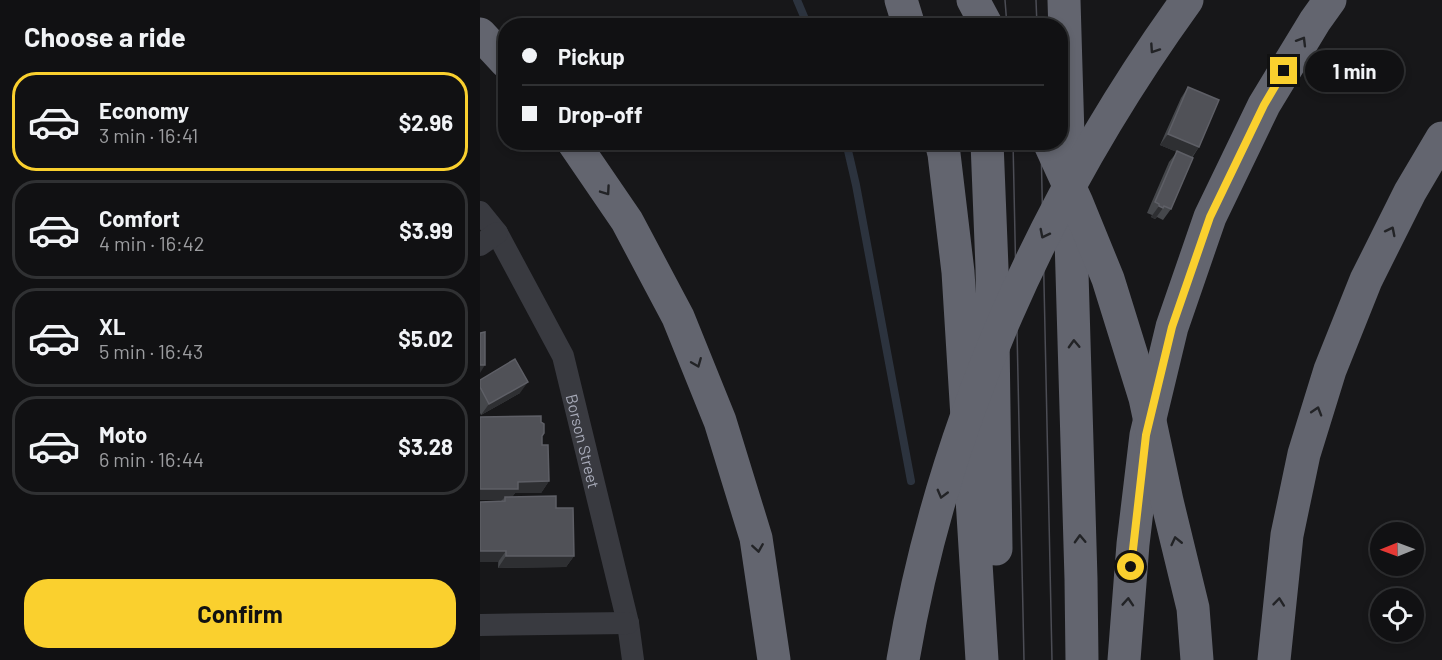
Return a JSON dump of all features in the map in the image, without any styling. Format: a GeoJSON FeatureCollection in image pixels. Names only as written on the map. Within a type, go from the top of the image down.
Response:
{"type":"FeatureCollection","features":[{"type":"Feature","properties":{"kind":"highway"},"geometry":{"type":"LineString","coordinates":[[901,0],[907,18]]}},
{"type":"Feature","properties":{"kind":"highway"},"geometry":{"type":"LineString","coordinates":[[1064,0],[1065,18]]}},
{"type":"Feature","properties":{"kind":"highway"},"geometry":{"type":"LineString","coordinates":[[903,660],[924,558],[947,474],[983,374],[1027,268],[1072,181],[1129,87],[1187,0]]}},
{"type":"Feature","properties":{"kind":"highway"},"geometry":{"type":"LineString","coordinates":[[1124,660],[1133,544],[1146,435],[1172,327],[1210,217],[1264,105],[1330,0]]}},
{"type":"Feature","properties":{"kind":"highway"},"geometry":{"type":"LineString","coordinates":[[480,34],[498,53]]}},
{"type":"Feature","properties":{"kind":"highway"},"geometry":{"type":"LineString","coordinates":[[1068,133],[1082,660]]}},
{"type":"Feature","properties":{"kind":"highway"},"geometry":{"type":"LineString","coordinates":[[1274,660],[1287,535],[1304,454],[1330,370],[1366,280],[1410,192],[1442,138]]}},
{"type":"Feature","properties":{"kind":"highway"},"geometry":{"type":"LineString","coordinates":[[578,150],[627,221],[673,306],[720,421],[756,538],[774,660]]}},
{"type":"Feature","properties":{"kind":"highway"},"geometry":{"type":"LineString","coordinates":[[943,150],[958,272],[982,660]]}},
{"type":"Feature","properties":{"kind":"highway"},"geometry":{"type":"LineString","coordinates":[[987,150],[992,268],[998,660]]}},
{"type":"Feature","properties":{"kind":"highway"},"geometry":{"type":"LineString","coordinates":[[1053,150],[1108,279],[1145,398],[1193,608],[1197,660]]}},
{"type":"Feature","properties":{"kind":"street","name":"Borson Street"},"geometry":{"type":"LineString","coordinates":[[480,212],[489,239],[563,356],[628,623],[633,660]]}},
{"type":"Feature","properties":{"kind":"street"},"geometry":{"type":"LineString","coordinates":[[480,626],[628,623]]}},
{"type":"Feature","properties":{"kind":"building"},"geometry":{"type":"Polygon","coordinates":[[[1188,87],[1219,100],[1199,147],[1168,134],[1188,87]]]}},
{"type":"Feature","properties":{"kind":"building"},"geometry":{"type":"Polygon","coordinates":[[[1177,151],[1193,158],[1171,209],[1164,206],[1163,208],[1155,202],[1177,151]]]}},
{"type":"Feature","properties":{"kind":"building"},"geometry":{"type":"Polygon","coordinates":[[[485,332],[485,365],[480,365],[480,333],[485,332]]]}},
{"type":"Feature","properties":{"kind":"building"},"geometry":{"type":"Polygon","coordinates":[[[515,359],[528,382],[489,404],[480,387],[480,380],[515,359]]]}},
{"type":"Feature","properties":{"kind":"building"},"geometry":{"type":"Polygon","coordinates":[[[541,416],[541,422],[544,424],[542,445],[548,445],[549,481],[518,482],[518,489],[480,489],[480,417],[541,416]]]}},
{"type":"Feature","properties":{"kind":"building"},"geometry":{"type":"Polygon","coordinates":[[[556,496],[556,508],[573,508],[574,556],[506,556],[506,551],[480,551],[480,502],[505,501],[505,497],[556,496]]]}},
{"type":"Feature","properties":{"kind":"waterway"},"geometry":{"type":"LineString","coordinates":[[797,0],[805,18]]}},
{"type":"Feature","properties":{"kind":"waterway"},"geometry":{"type":"LineString","coordinates":[[848,150],[911,481]]}},
{"type":"Feature","properties":{"kind":"tram line"},"geometry":{"type":"LineString","coordinates":[[1005,0],[1006,18]]}},
{"type":"Feature","properties":{"kind":"tram line"},"geometry":{"type":"LineString","coordinates":[[1036,0],[1037,18]]}},
{"type":"Feature","properties":{"kind":"tram line"},"geometry":{"type":"LineString","coordinates":[[1013,150],[1024,660]]}},
{"type":"Feature","properties":{"kind":"tram line"},"geometry":{"type":"LineString","coordinates":[[1041,150],[1052,660]]}},
{"type":"Feature","properties":{"kind":"route"},"geometry":{"type":"LineString","coordinates":[[1131,567],[1146,435],[1172,327],[1210,217],[1264,105],[1284,71]]}}]}
